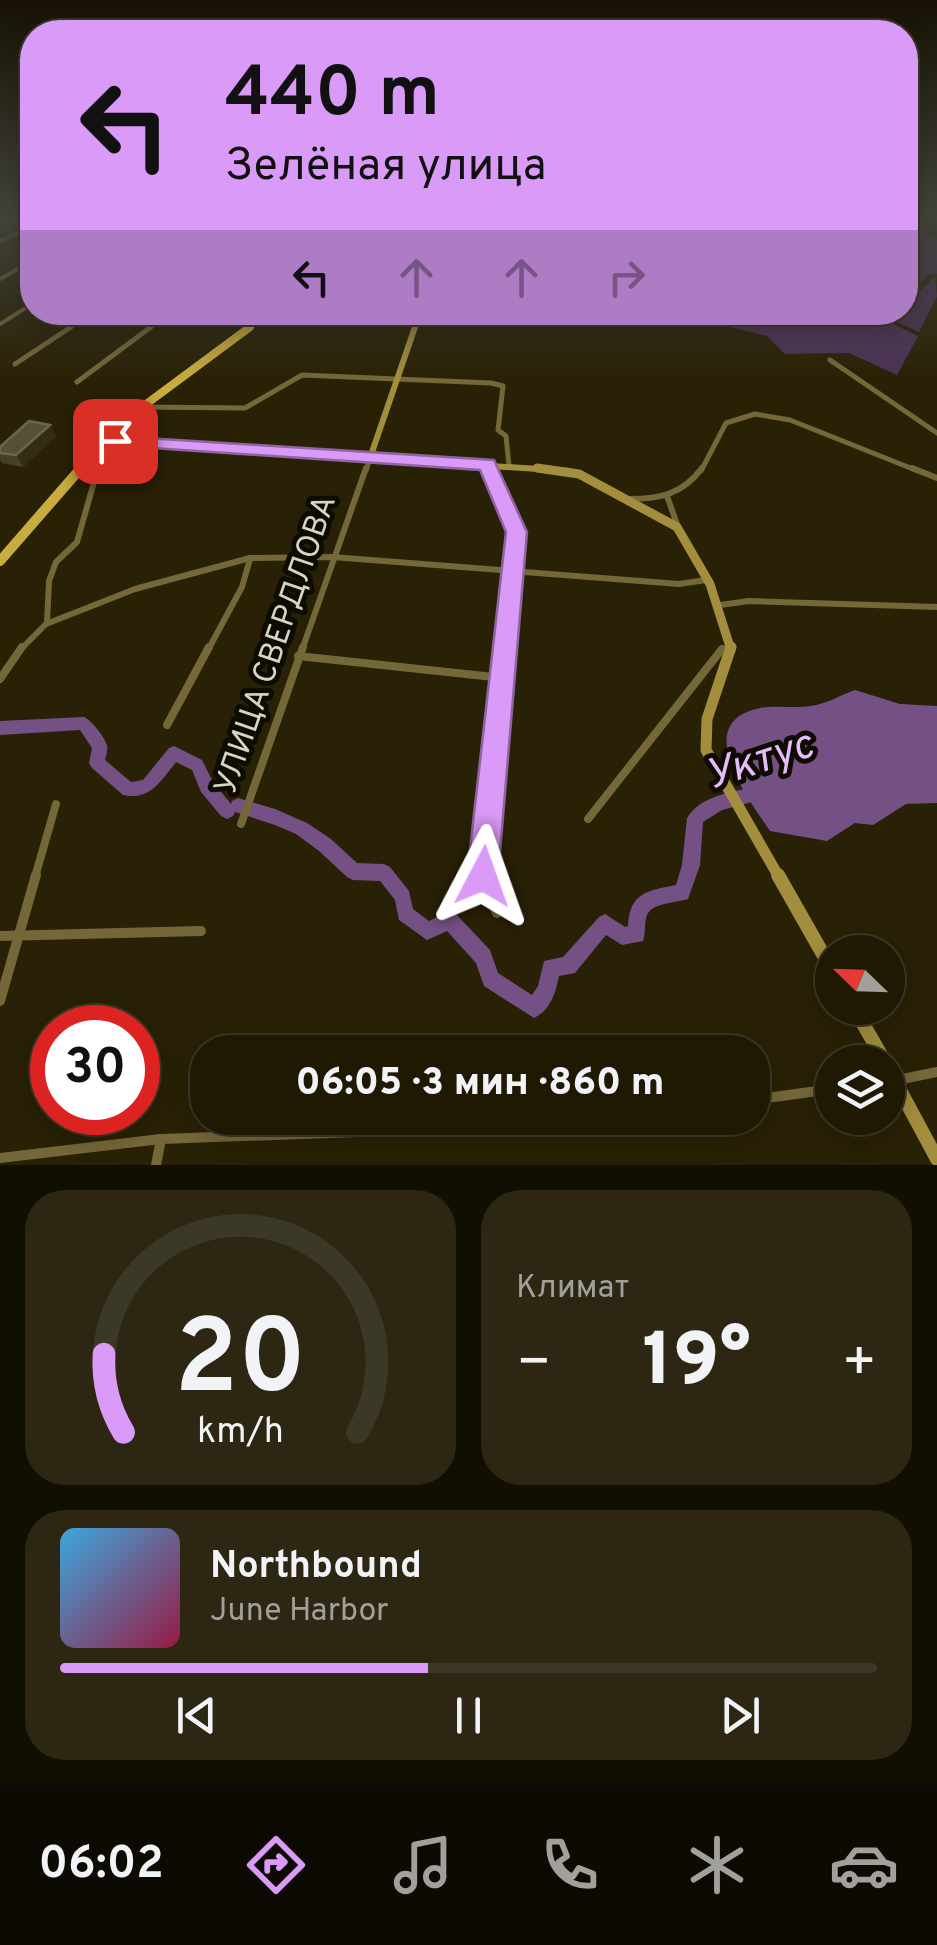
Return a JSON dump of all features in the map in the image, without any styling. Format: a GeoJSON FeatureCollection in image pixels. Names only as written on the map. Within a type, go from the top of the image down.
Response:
{"type":"FeatureCollection","features":[{"type":"Feature","properties":{"kind":"main road"},"geometry":{"type":"LineString","coordinates":[[0,561],[102,440],[139,406],[253,325]]}},
{"type":"Feature","properties":{"kind":"street"},"geometry":{"type":"LineString","coordinates":[[14,364],[73,325]]}},
{"type":"Feature","properties":{"kind":"street"},"geometry":{"type":"LineString","coordinates":[[78,382],[154,325]]}},
{"type":"Feature","properties":{"kind":"street","name":"УЛИЦА СВЕРДЛОВА"},"geometry":{"type":"LineString","coordinates":[[240,824],[415,325]]}},
{"type":"Feature","properties":{"kind":"street"},"geometry":{"type":"LineString","coordinates":[[830,360],[937,432]]}},
{"type":"Feature","properties":{"kind":"street"},"geometry":{"type":"LineString","coordinates":[[139,406],[245,408],[302,374],[503,386],[498,430],[506,436],[508,466]]}},
{"type":"Feature","properties":{"kind":"street"},"geometry":{"type":"LineString","coordinates":[[628,499],[655,501],[690,487],[726,423],[755,414],[790,420],[937,478]]}},
{"type":"Feature","properties":{"kind":"street"},"geometry":{"type":"LineString","coordinates":[[102,440],[584,473],[609,492],[678,528]]}},
{"type":"Feature","properties":{"kind":"street"},"geometry":{"type":"LineString","coordinates":[[46,624],[49,580],[56,562],[76,542],[95,472],[115,441]]}},
{"type":"Feature","properties":{"kind":"street"},"geometry":{"type":"LineString","coordinates":[[487,464],[516,532],[482,854],[483,876],[497,913]]}},
{"type":"Feature","properties":{"kind":"street"},"geometry":{"type":"LineString","coordinates":[[667,496],[678,528],[720,605],[731,651],[707,711],[706,750],[815,940]]}},
{"type":"Feature","properties":{"kind":"street"},"geometry":{"type":"LineString","coordinates":[[168,725],[242,587],[250,558]]}},
{"type":"Feature","properties":{"kind":"street"},"geometry":{"type":"LineString","coordinates":[[0,679],[22,646],[46,624],[135,589],[250,558],[332,558],[679,584],[706,580]]}},
{"type":"Feature","properties":{"kind":"street"},"geometry":{"type":"LineString","coordinates":[[720,605],[749,601],[937,607]]}},
{"type":"Feature","properties":{"kind":"street"},"geometry":{"type":"LineString","coordinates":[[588,818],[722,650],[731,651]]}},
{"type":"Feature","properties":{"kind":"street"},"geometry":{"type":"LineString","coordinates":[[298,656],[503,678]]}},
{"type":"Feature","properties":{"kind":"street"},"geometry":{"type":"LineString","coordinates":[[0,1001],[56,804]]}},
{"type":"Feature","properties":{"kind":"street"},"geometry":{"type":"LineString","coordinates":[[0,936],[201,931]]}},
{"type":"Feature","properties":{"kind":"street"},"geometry":{"type":"LineString","coordinates":[[905,1073],[937,1072]]}},
{"type":"Feature","properties":{"kind":"street"},"geometry":{"type":"LineString","coordinates":[[770,1098],[815,1091]]}},
{"type":"Feature","properties":{"kind":"street"},"geometry":{"type":"LineString","coordinates":[[905,1101],[937,1158]]}},
{"type":"Feature","properties":{"kind":"street"},"geometry":{"type":"LineString","coordinates":[[0,1158],[161,1140],[291,1135]]}},
{"type":"Feature","properties":{"kind":"street"},"geometry":{"type":"LineString","coordinates":[[156,1165],[161,1140]]}},
{"type":"Feature","properties":{"kind":"shaded area"},"geometry":{"type":"Polygon","coordinates":[[[918,271],[937,271],[928,274],[918,286],[918,271]]]}},
{"type":"Feature","properties":{"kind":"shaded area"},"geometry":{"type":"Polygon","coordinates":[[[935,276],[937,296],[919,332],[904,325],[918,325],[918,293],[935,276]]]}},
{"type":"Feature","properties":{"kind":"shaded area"},"geometry":{"type":"Polygon","coordinates":[[[722,325],[895,325],[918,336],[897,375],[849,353],[785,354],[767,336],[722,325]]]}},
{"type":"Feature","properties":{"kind":"water"},"geometry":{"type":"Polygon","coordinates":[[[855,690],[900,704],[937,706],[937,803],[906,804],[873,825],[855,823],[827,841],[770,831],[731,764],[728,730],[737,718],[756,709],[817,705],[855,690]]]}},
{"type":"Feature","properties":{"kind":"building"},"geometry":{"type":"Polygon","coordinates":[[[29,421],[50,425],[16,455],[0,453],[0,447],[29,421]]]}},
{"type":"Feature","properties":{"kind":"waterway","name":"Уктус"},"geometry":{"type":"LineString","coordinates":[[0,728],[84,723],[100,747],[97,763],[129,790],[148,786],[174,753],[197,765],[207,787],[227,811]]}},
{"type":"Feature","properties":{"kind":"waterway","name":"Уктус"},"geometry":{"type":"LineString","coordinates":[[238,806],[302,828],[353,871],[384,873],[403,897],[405,914],[427,931],[450,920],[483,957],[491,979],[534,1008],[547,990],[551,968],[568,966],[605,923],[622,936],[637,935],[638,912],[649,899],[682,893],[691,865],[695,818],[718,803],[761,793]]}},
{"type":"Feature","properties":{"kind":"route"},"geometry":{"type":"LineString","coordinates":[[115,441],[487,464],[516,532],[482,854],[483,876]]}}]}
